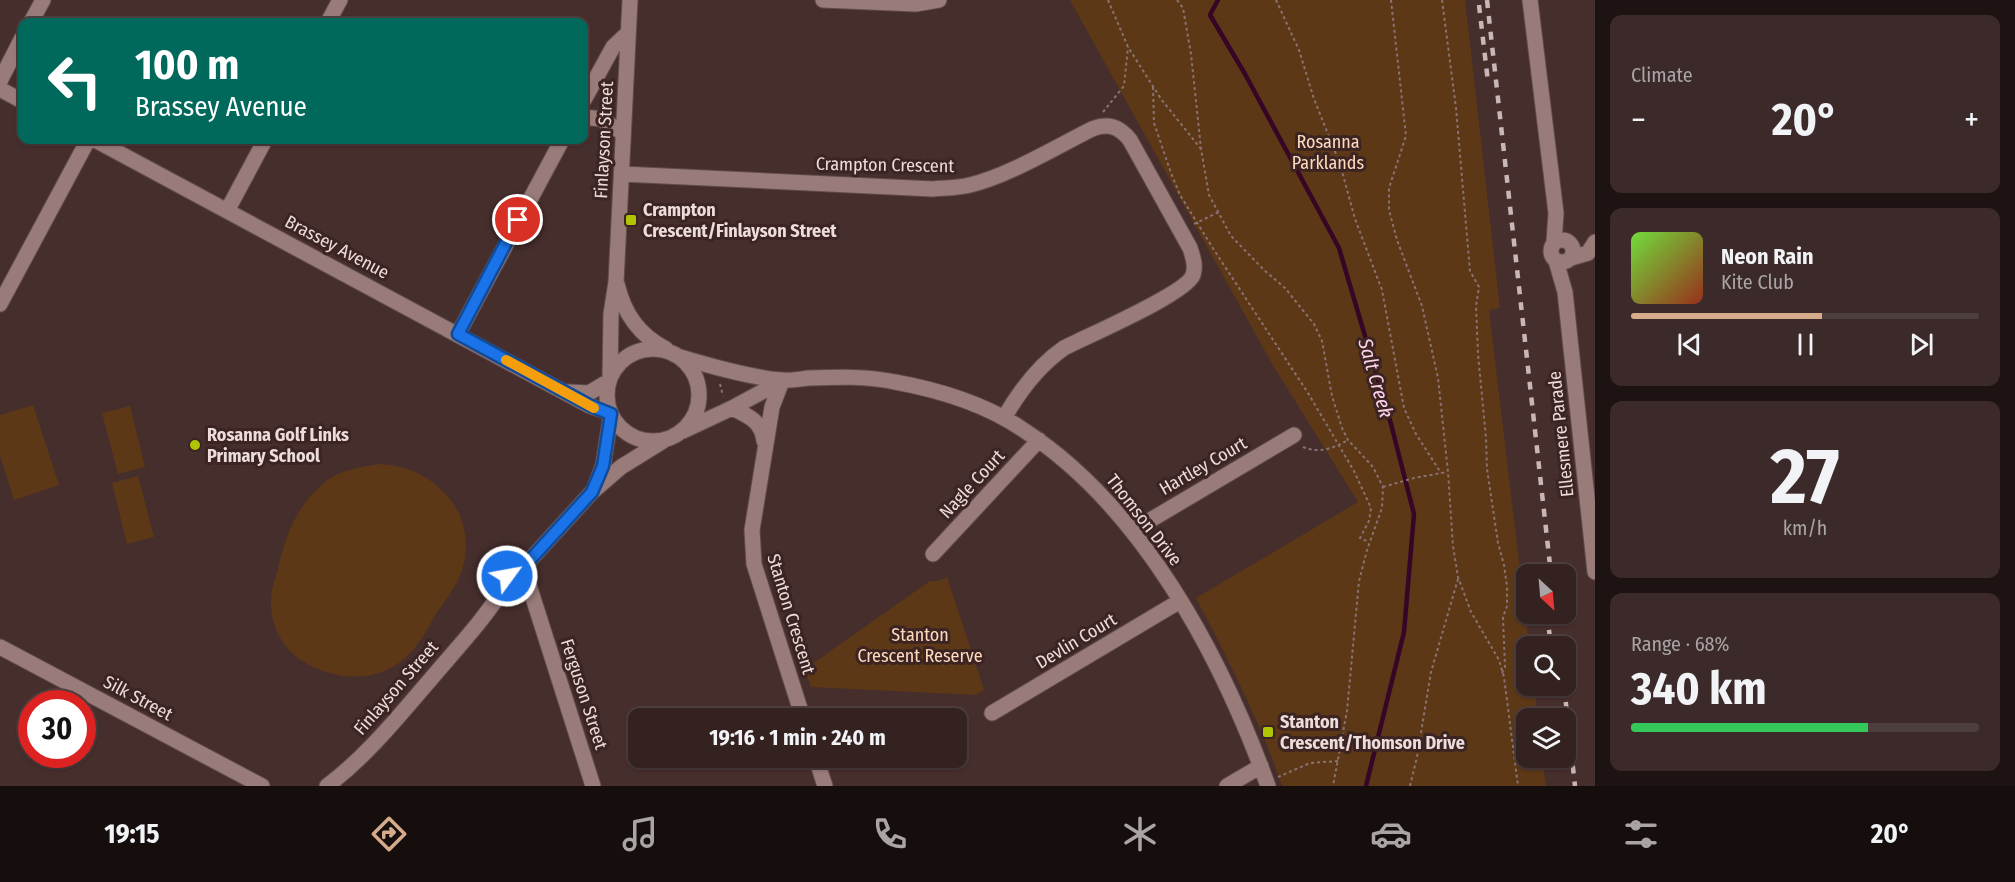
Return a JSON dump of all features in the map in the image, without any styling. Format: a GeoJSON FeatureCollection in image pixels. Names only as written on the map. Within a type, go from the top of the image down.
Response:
{"type":"FeatureCollection","features":[{"type":"Feature","properties":{"kind":"street"},"geometry":{"type":"LineString","coordinates":[[33,18],[43,0]]}},
{"type":"Feature","properties":{"kind":"street"},"geometry":{"type":"LineString","coordinates":[[330,18],[340,0]]}},
{"type":"Feature","properties":{"kind":"street","name":"Finlayson Street"},"geometry":{"type":"LineString","coordinates":[[610,379],[611,314],[616,282],[630,0]]}},
{"type":"Feature","properties":{"kind":"street"},"geometry":{"type":"LineString","coordinates":[[823,0],[916,4],[939,0]]}},
{"type":"Feature","properties":{"kind":"street","name":"Ellesmere Parade"},"geometry":{"type":"LineString","coordinates":[[1530,0],[1557,213],[1565,251],[1565,292],[1595,572]]}},
{"type":"Feature","properties":{"kind":"street"},"geometry":{"type":"LineString","coordinates":[[588,93],[613,46],[628,33]]}},
{"type":"Feature","properties":{"kind":"street"},"geometry":{"type":"LineString","coordinates":[[0,81],[18,46]]}},
{"type":"Feature","properties":{"kind":"street"},"geometry":{"type":"LineString","coordinates":[[0,89],[18,99]]}},
{"type":"Feature","properties":{"kind":"street"},"geometry":{"type":"LineString","coordinates":[[588,117],[601,119],[623,133]]}},
{"type":"Feature","properties":{"kind":"street"},"geometry":{"type":"LineString","coordinates":[[1005,418],[1025,384],[1051,357],[1064,348],[1170,295],[1189,283],[1193,276],[1193,257],[1130,140],[1118,128],[1103,125]]}},
{"type":"Feature","properties":{"kind":"street","name":"Crampton Crescent"},"geometry":{"type":"LineString","coordinates":[[622,174],[951,188],[968,186],[995,177],[1103,125]]}},
{"type":"Feature","properties":{"kind":"street"},"geometry":{"type":"LineString","coordinates":[[0,304],[86,144]]}},
{"type":"Feature","properties":{"kind":"street","name":"Brassey Avenue"},"geometry":{"type":"LineString","coordinates":[[102,144],[596,409],[611,414]]}},
{"type":"Feature","properties":{"kind":"street"},"geometry":{"type":"LineString","coordinates":[[227,211],[263,144]]}},
{"type":"Feature","properties":{"kind":"street"},"geometry":{"type":"LineString","coordinates":[[458,334],[560,144]]}},
{"type":"Feature","properties":{"kind":"street"},"geometry":{"type":"LineString","coordinates":[[1565,251],[1595,236]]}},
{"type":"Feature","properties":{"kind":"street"},"geometry":{"type":"LineString","coordinates":[[1565,251],[1588,253],[1595,242]]}},
{"type":"Feature","properties":{"kind":"street","name":"Finlayson Street"},"geometry":{"type":"LineString","coordinates":[[616,282],[624,306],[639,330],[652,341],[677,355]]}},
{"type":"Feature","properties":{"kind":"street"},"geometry":{"type":"LineString","coordinates":[[518,584],[537,554],[592,492],[628,462],[687,426],[695,414],[699,393],[694,373],[677,355],[658,349],[641,350],[620,363],[610,379],[607,397],[611,414],[603,466],[592,492]]}},
{"type":"Feature","properties":{"kind":"street","name":"Thomson Drive"},"geometry":{"type":"LineString","coordinates":[[677,355],[716,367],[782,381],[856,378],[893,381],[947,394],[1005,418],[1039,440],[1092,484],[1132,531],[1180,601],[1225,682],[1241,716],[1267,784]]}},
{"type":"Feature","properties":{"kind":"street","name":"Brassey Avenue"},"geometry":{"type":"LineString","coordinates":[[560,388],[573,393],[587,393],[610,379]]}},
{"type":"Feature","properties":{"kind":"street","name":"Thomson Drive"},"geometry":{"type":"LineString","coordinates":[[672,436],[782,381]]}},
{"type":"Feature","properties":{"kind":"street","name":"Stanton Crescent"},"geometry":{"type":"LineString","coordinates":[[782,381],[773,401],[752,530],[754,564],[800,708]]}},
{"type":"Feature","properties":{"kind":"street","name":"Stanton Crescent"},"geometry":{"type":"LineString","coordinates":[[732,408],[753,418],[758,424],[764,437],[764,447]]}},
{"type":"Feature","properties":{"kind":"street"},"geometry":{"type":"LineString","coordinates":[[611,414],[624,431],[636,437],[649,440],[672,436]]}},
{"type":"Feature","properties":{"kind":"street","name":"Hartley Court"},"geometry":{"type":"LineString","coordinates":[[1132,531],[1294,435]]}},
{"type":"Feature","properties":{"kind":"street","name":"Nagle Court"},"geometry":{"type":"LineString","coordinates":[[933,555],[1039,440]]}},
{"type":"Feature","properties":{"kind":"street","name":"Finlayson Street"},"geometry":{"type":"LineString","coordinates":[[327,786],[367,752],[489,611],[518,584]]}},
{"type":"Feature","properties":{"kind":"street","name":"Ferguson Street"},"geometry":{"type":"LineString","coordinates":[[518,584],[537,615],[593,786]]}},
{"type":"Feature","properties":{"kind":"street","name":"Devlin Court"},"geometry":{"type":"LineString","coordinates":[[992,713],[1180,601]]}},
{"type":"Feature","properties":{"kind":"street","name":"Silk Street"},"geometry":{"type":"LineString","coordinates":[[0,647],[259,785]]}},
{"type":"Feature","properties":{"kind":"street"},"geometry":{"type":"LineString","coordinates":[[1227,786],[1261,766]]}},
{"type":"Feature","properties":{"kind":"street"},"geometry":{"type":"LineString","coordinates":[[819,768],[825,786]]}},
{"type":"Feature","properties":{"kind":"path"},"geometry":{"type":"LineString","coordinates":[[1108,0],[1128,47],[1180,125],[1201,149]]}},
{"type":"Feature","properties":{"kind":"path"},"geometry":{"type":"LineString","coordinates":[[1177,0],[1183,8],[1191,54],[1201,149],[1209,195],[1231,236],[1285,288],[1314,324],[1322,341],[1332,396],[1348,440],[1373,466],[1383,487],[1382,508],[1359,581],[1354,652],[1343,740],[1333,786]]}},
{"type":"Feature","properties":{"kind":"path"},"geometry":{"type":"LineString","coordinates":[[1276,0],[1299,50],[1314,99],[1340,164],[1355,219],[1382,290],[1404,408],[1441,473]]}},
{"type":"Feature","properties":{"kind":"path"},"geometry":{"type":"LineString","coordinates":[[1391,0],[1407,136],[1389,188],[1389,210],[1396,240],[1418,296],[1438,378],[1453,546],[1458,577],[1471,612],[1498,660],[1502,673],[1518,786]]}},
{"type":"Feature","properties":{"kind":"path"},"geometry":{"type":"LineString","coordinates":[[1442,0],[1456,108],[1470,272],[1479,287],[1476,306],[1478,354],[1487,469],[1507,587],[1507,606],[1503,617],[1505,667],[1502,673]]}},
{"type":"Feature","properties":{"kind":"path"},"geometry":{"type":"LineString","coordinates":[[1103,125],[1101,115],[1124,86],[1128,47]]}},
{"type":"Feature","properties":{"kind":"path"},"geometry":{"type":"LineString","coordinates":[[1153,87],[1154,123],[1180,195],[1339,445],[1371,508],[1369,521],[1360,538],[1370,542]]}},
{"type":"Feature","properties":{"kind":"path"},"geometry":{"type":"LineString","coordinates":[[1180,230],[1219,212]]}},
{"type":"Feature","properties":{"kind":"path"},"geometry":{"type":"LineString","coordinates":[[1294,435],[1304,448],[1312,450],[1332,449],[1348,440]]}},
{"type":"Feature","properties":{"kind":"path"},"geometry":{"type":"LineString","coordinates":[[1383,487],[1448,472]]}},
{"type":"Feature","properties":{"kind":"path"},"geometry":{"type":"LineString","coordinates":[[1410,786],[1431,672],[1458,577]]}},
{"type":"Feature","properties":{"kind":"path"},"geometry":{"type":"LineString","coordinates":[[1267,784],[1310,763],[1338,762]]}},
{"type":"Feature","properties":{"kind":"green space","name":"Rosanna Parklands"},"geometry":{"type":"Polygon","coordinates":[[[1070,0],[1465,0],[1500,308],[1489,310],[1519,564],[1516,564],[1516,624],[1526,624],[1528,636],[1516,636],[1516,696],[1535,696],[1537,708],[1516,708],[1516,768],[1543,768],[1546,786],[1282,786],[1254,714],[1196,598],[1358,502],[1271,362],[1070,0]]]}},
{"type":"Feature","properties":{"kind":"green space"},"geometry":{"type":"Polygon","coordinates":[[[33,405],[59,485],[14,500],[0,456],[0,415],[33,405]]]}},
{"type":"Feature","properties":{"kind":"green space"},"geometry":{"type":"Polygon","coordinates":[[[130,406],[145,467],[118,474],[102,413],[130,406]]]}},
{"type":"Feature","properties":{"kind":"green space"},"geometry":{"type":"Polygon","coordinates":[[[379,464],[417,473],[447,495],[457,510],[464,528],[466,547],[463,567],[455,586],[423,637],[403,660],[391,668],[366,676],[338,675],[311,666],[287,647],[273,621],[272,588],[284,545],[306,501],[324,483],[336,475],[379,464]]]}},
{"type":"Feature","properties":{"kind":"green space"},"geometry":{"type":"Polygon","coordinates":[[[138,476],[154,537],[127,544],[112,483],[138,476]]]}},
{"type":"Feature","properties":{"kind":"green space","name":"Stanton Crescent Reserve"},"geometry":{"type":"Polygon","coordinates":[[[947,577],[984,690],[976,695],[811,687],[805,669],[930,581],[939,581],[947,577]]]}},
{"type":"Feature","properties":{"kind":"waterway","name":"Salt Creek"},"geometry":{"type":"LineString","coordinates":[[1218,0],[1210,15],[1245,74],[1339,248],[1391,424],[1414,514],[1404,632],[1366,786]]}},
{"type":"Feature","properties":{"kind":"railway"},"geometry":{"type":"LineString","coordinates":[[1487,0],[1550,564]]}},
{"type":"Feature","properties":{"kind":"railway"},"geometry":{"type":"LineString","coordinates":[[1479,5],[1488,82]]}},
{"type":"Feature","properties":{"kind":"railway"},"geometry":{"type":"LineString","coordinates":[[1548,624],[1550,636]]}},
{"type":"Feature","properties":{"kind":"railway"},"geometry":{"type":"LineString","coordinates":[[1565,696],[1575,786]]}},
{"type":"Feature","properties":{"kind":"slow traffic"},"geometry":{"type":"LineString","coordinates":[[506,360],[594,408]]}},
{"type":"Feature","properties":{"kind":"place","name":"Crampton Crescent/Finlayson Street"},"geometry":{"type":"Point","coordinates":[631,220]}},
{"type":"Feature","properties":{"kind":"place","name":"Rosanna Golf Links Primary School"},"geometry":{"type":"Point","coordinates":[195,445]}},
{"type":"Feature","properties":{"kind":"place","name":"Stanton Crescent/Thomson Drive"},"geometry":{"type":"Point","coordinates":[1268,732]}},
{"type":"Feature","properties":{"kind":"route"},"geometry":{"type":"LineString","coordinates":[[507,576],[509,573],[520,571],[592,492],[603,466],[611,414],[596,409],[458,334],[518,220]]}}]}
